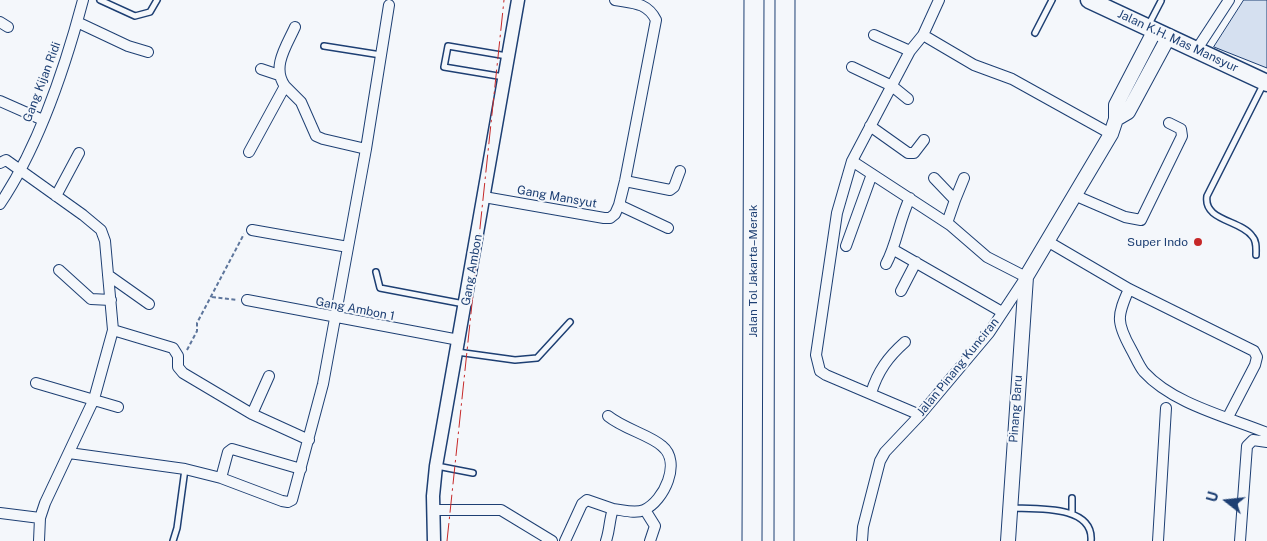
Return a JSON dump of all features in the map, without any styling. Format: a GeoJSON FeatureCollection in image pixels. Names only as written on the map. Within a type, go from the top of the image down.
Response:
{"type":"FeatureCollection","features":[{"type":"Feature","properties":{"kind":"highway","name":"Jalan Tol Jakarta–Merak"},"geometry":{"type":"LineString","coordinates":[[752,541],[754,0]]}},
{"type":"Feature","properties":{"kind":"highway"},"geometry":{"type":"LineString","coordinates":[[784,541],[785,0]]}},
{"type":"Feature","properties":{"kind":"main road","name":"Jalan K.H. Mas Mansyur"},"geometry":{"type":"LineString","coordinates":[[1089,0],[1266,83]]}},
{"type":"Feature","properties":{"kind":"main road","name":"Jalan Pinang Kunciran"},"geometry":{"type":"LineString","coordinates":[[1026,277],[1111,134],[1116,119],[1128,112],[1157,31]]}},
{"type":"Feature","properties":{"kind":"main road","name":"Pinang Baru"},"geometry":{"type":"LineString","coordinates":[[1008,541],[1026,277]]}},
{"type":"Feature","properties":{"kind":"street","name":"Gang Kijan Ridi"},"geometry":{"type":"LineString","coordinates":[[0,204],[21,170],[42,120],[83,0]]}},
{"type":"Feature","properties":{"kind":"street","name":"Gang Ambon"},"geometry":{"type":"LineString","coordinates":[[434,541],[436,466],[518,0]]}},
{"type":"Feature","properties":{"kind":"street"},"geometry":{"type":"LineString","coordinates":[[614,0],[644,5],[651,11],[656,20],[619,205],[668,228]]}},
{"type":"Feature","properties":{"kind":"street"},"geometry":{"type":"LineString","coordinates":[[920,414],[826,375],[820,371],[816,355],[837,213],[852,161],[910,51],[922,35],[939,0]]}},
{"type":"Feature","properties":{"kind":"street"},"geometry":{"type":"LineString","coordinates":[[1197,49],[1229,0]]}},
{"type":"Feature","properties":{"kind":"street"},"geometry":{"type":"LineString","coordinates":[[69,453],[185,469],[221,478],[288,502],[292,500],[296,491],[323,384],[366,149],[389,5]]}},
{"type":"Feature","properties":{"kind":"street"},"geometry":{"type":"LineString","coordinates":[[77,22],[128,46],[148,52]]}},
{"type":"Feature","properties":{"kind":"street"},"geometry":{"type":"LineString","coordinates":[[295,26],[279,64],[279,75],[285,86],[301,102],[316,136],[323,140],[366,149]]}},
{"type":"Feature","properties":{"kind":"street"},"geometry":{"type":"LineString","coordinates":[[874,35],[910,51]]}},
{"type":"Feature","properties":{"kind":"street"},"geometry":{"type":"LineString","coordinates":[[922,35],[974,65],[1012,79],[1111,134]]}},
{"type":"Feature","properties":{"kind":"street"},"geometry":{"type":"LineString","coordinates":[[852,67],[892,86],[908,99]]}},
{"type":"Feature","properties":{"kind":"street"},"geometry":{"type":"LineString","coordinates":[[261,69],[279,75]]}},
{"type":"Feature","properties":{"kind":"street"},"geometry":{"type":"LineString","coordinates":[[249,152],[285,86]]}},
{"type":"Feature","properties":{"kind":"street"},"geometry":{"type":"LineString","coordinates":[[0,101],[42,120]]}},
{"type":"Feature","properties":{"kind":"street"},"geometry":{"type":"LineString","coordinates":[[1074,195],[1125,217],[1142,220],[1182,136],[1181,129],[1169,123]]}},
{"type":"Feature","properties":{"kind":"street"},"geometry":{"type":"LineString","coordinates":[[870,126],[908,153],[914,153],[924,140]]}},
{"type":"Feature","properties":{"kind":"street"},"geometry":{"type":"LineString","coordinates":[[56,196],[79,153]]}},
{"type":"Feature","properties":{"kind":"street"},"geometry":{"type":"LineString","coordinates":[[0,163],[6,160],[21,170],[101,230],[105,241],[112,330],[94,399],[40,518],[39,541]]}},
{"type":"Feature","properties":{"kind":"street"},"geometry":{"type":"LineString","coordinates":[[852,161],[947,223],[987,257],[1026,277]]}},
{"type":"Feature","properties":{"kind":"street"},"geometry":{"type":"LineString","coordinates":[[625,180],[670,190],[674,187],[680,171]]}},
{"type":"Feature","properties":{"kind":"street"},"geometry":{"type":"LineString","coordinates":[[846,246],[872,174]]}},
{"type":"Feature","properties":{"kind":"street"},"geometry":{"type":"LineString","coordinates":[[934,178],[955,200]]}},
{"type":"Feature","properties":{"kind":"street"},"geometry":{"type":"LineString","coordinates":[[947,223],[964,178]]}},
{"type":"Feature","properties":{"kind":"street","name":"Gang Mansyut"},"geometry":{"type":"LineString","coordinates":[[484,197],[604,218],[610,218],[615,214],[619,205]]}},
{"type":"Feature","properties":{"kind":"street"},"geometry":{"type":"LineString","coordinates":[[886,264],[894,250],[900,218],[910,198]]}},
{"type":"Feature","properties":{"kind":"street"},"geometry":{"type":"LineString","coordinates":[[252,230],[348,248]]}},
{"type":"Feature","properties":{"kind":"street"},"geometry":{"type":"LineString","coordinates":[[1047,241],[1129,288],[1254,351],[1257,357],[1255,365],[1228,417]]}},
{"type":"Feature","properties":{"kind":"street"},"geometry":{"type":"LineString","coordinates":[[894,250],[1002,312]]}},
{"type":"Feature","properties":{"kind":"street"},"geometry":{"type":"LineString","coordinates":[[901,291],[916,262]]}},
{"type":"Feature","properties":{"kind":"street"},"geometry":{"type":"LineString","coordinates":[[59,270],[91,299],[111,300]]}},
{"type":"Feature","properties":{"kind":"street"},"geometry":{"type":"LineString","coordinates":[[108,275],[148,304]]}},
{"type":"Feature","properties":{"kind":"street","name":"Jalan Pinang Kunciran"},"geometry":{"type":"LineString","coordinates":[[862,541],[863,527],[880,461],[885,452],[920,414],[987,334],[1026,277]]}},
{"type":"Feature","properties":{"kind":"street"},"geometry":{"type":"LineString","coordinates":[[1129,288],[1118,312],[1123,334],[1143,371],[1169,392],[1267,432]]}},
{"type":"Feature","properties":{"kind":"street","name":"Gang Ambon 1"},"geometry":{"type":"LineString","coordinates":[[247,300],[458,346]]}},
{"type":"Feature","properties":{"kind":"street"},"geometry":{"type":"LineString","coordinates":[[112,330],[173,348],[178,356],[178,367],[183,373],[252,414],[309,440]]}},
{"type":"Feature","properties":{"kind":"street"},"geometry":{"type":"LineString","coordinates":[[871,393],[877,374],[888,357],[905,342]]}},
{"type":"Feature","properties":{"kind":"street"},"geometry":{"type":"LineString","coordinates":[[252,414],[269,376]]}},
{"type":"Feature","properties":{"kind":"street"},"geometry":{"type":"LineString","coordinates":[[36,383],[118,407]]}},
{"type":"Feature","properties":{"kind":"street"},"geometry":{"type":"LineString","coordinates":[[1158,541],[1166,408]]}},
{"type":"Feature","properties":{"kind":"street"},"geometry":{"type":"LineString","coordinates":[[566,541],[582,504],[586,500],[613,509],[638,512],[645,510],[654,504],[664,490],[670,473],[671,458],[662,445],[620,425],[608,416]]}},
{"type":"Feature","properties":{"kind":"street"},"geometry":{"type":"LineString","coordinates":[[1240,541],[1247,446],[1253,440],[1267,442]]}},
{"type":"Feature","properties":{"kind":"street"},"geometry":{"type":"LineString","coordinates":[[221,478],[228,452],[232,449],[301,469]]}},
{"type":"Feature","properties":{"kind":"street"},"geometry":{"type":"LineString","coordinates":[[606,541],[610,529],[608,522],[613,509]]}},
{"type":"Feature","properties":{"kind":"street"},"geometry":{"type":"LineString","coordinates":[[434,510],[502,510],[552,541]]}},
{"type":"Feature","properties":{"kind":"street"},"geometry":{"type":"LineString","coordinates":[[645,510],[655,526],[650,541]]}},
{"type":"Feature","properties":{"kind":"street"},"geometry":{"type":"LineString","coordinates":[[0,513],[40,518]]}},
{"type":"Feature","properties":{"kind":"lane"},"geometry":{"type":"LineString","coordinates":[[100,0],[135,16],[150,12],[157,0]]}},
{"type":"Feature","properties":{"kind":"lane"},"geometry":{"type":"LineString","coordinates":[[1035,33],[1052,0]]}},
{"type":"Feature","properties":{"kind":"lane"},"geometry":{"type":"LineString","coordinates":[[1157,31],[1161,0]]}},
{"type":"Feature","properties":{"kind":"lane"},"geometry":{"type":"LineString","coordinates":[[324,46],[381,55]]}},
{"type":"Feature","properties":{"kind":"lane"},"geometry":{"type":"LineString","coordinates":[[504,77],[444,67],[448,46],[508,56]]}},
{"type":"Feature","properties":{"kind":"lane"},"geometry":{"type":"LineString","coordinates":[[1256,255],[1256,242],[1252,234],[1210,210],[1206,203],[1207,196],[1266,83]]}},
{"type":"Feature","properties":{"kind":"lane"},"geometry":{"type":"LineString","coordinates":[[376,272],[380,288],[466,304]]}},
{"type":"Feature","properties":{"kind":"lane"},"geometry":{"type":"LineString","coordinates":[[458,346],[514,360],[538,358],[570,322]]}},
{"type":"Feature","properties":{"kind":"lane"},"geometry":{"type":"LineString","coordinates":[[436,466],[474,473]]}},
{"type":"Feature","properties":{"kind":"lane"},"geometry":{"type":"LineString","coordinates":[[173,541],[177,528],[185,469]]}},
{"type":"Feature","properties":{"kind":"lane"},"geometry":{"type":"LineString","coordinates":[[1072,498],[1072,513]]}},
{"type":"Feature","properties":{"kind":"lane"},"geometry":{"type":"LineString","coordinates":[[1009,508],[1072,513],[1083,518],[1089,525],[1091,541]]}},
{"type":"Feature","properties":{"kind":"path"},"geometry":{"type":"LineString","coordinates":[[178,367],[197,331],[196,323],[212,297],[242,235],[252,230]]}},
{"type":"Feature","properties":{"kind":"path"},"geometry":{"type":"LineString","coordinates":[[212,297],[247,300]]}},
{"type":"Feature","properties":{"kind":"building"},"geometry":{"type":"Polygon","coordinates":[[[1244,0],[1267,0],[1267,68],[1214,47],[1244,0]]]}},
{"type":"Feature","properties":{"kind":"power"},"geometry":{"type":"LineString","coordinates":[[447,541],[504,0]]}},
{"type":"Feature","properties":{"kind":"place","name":"Super Indo"},"geometry":{"type":"Point","coordinates":[1198,242]}}]}
